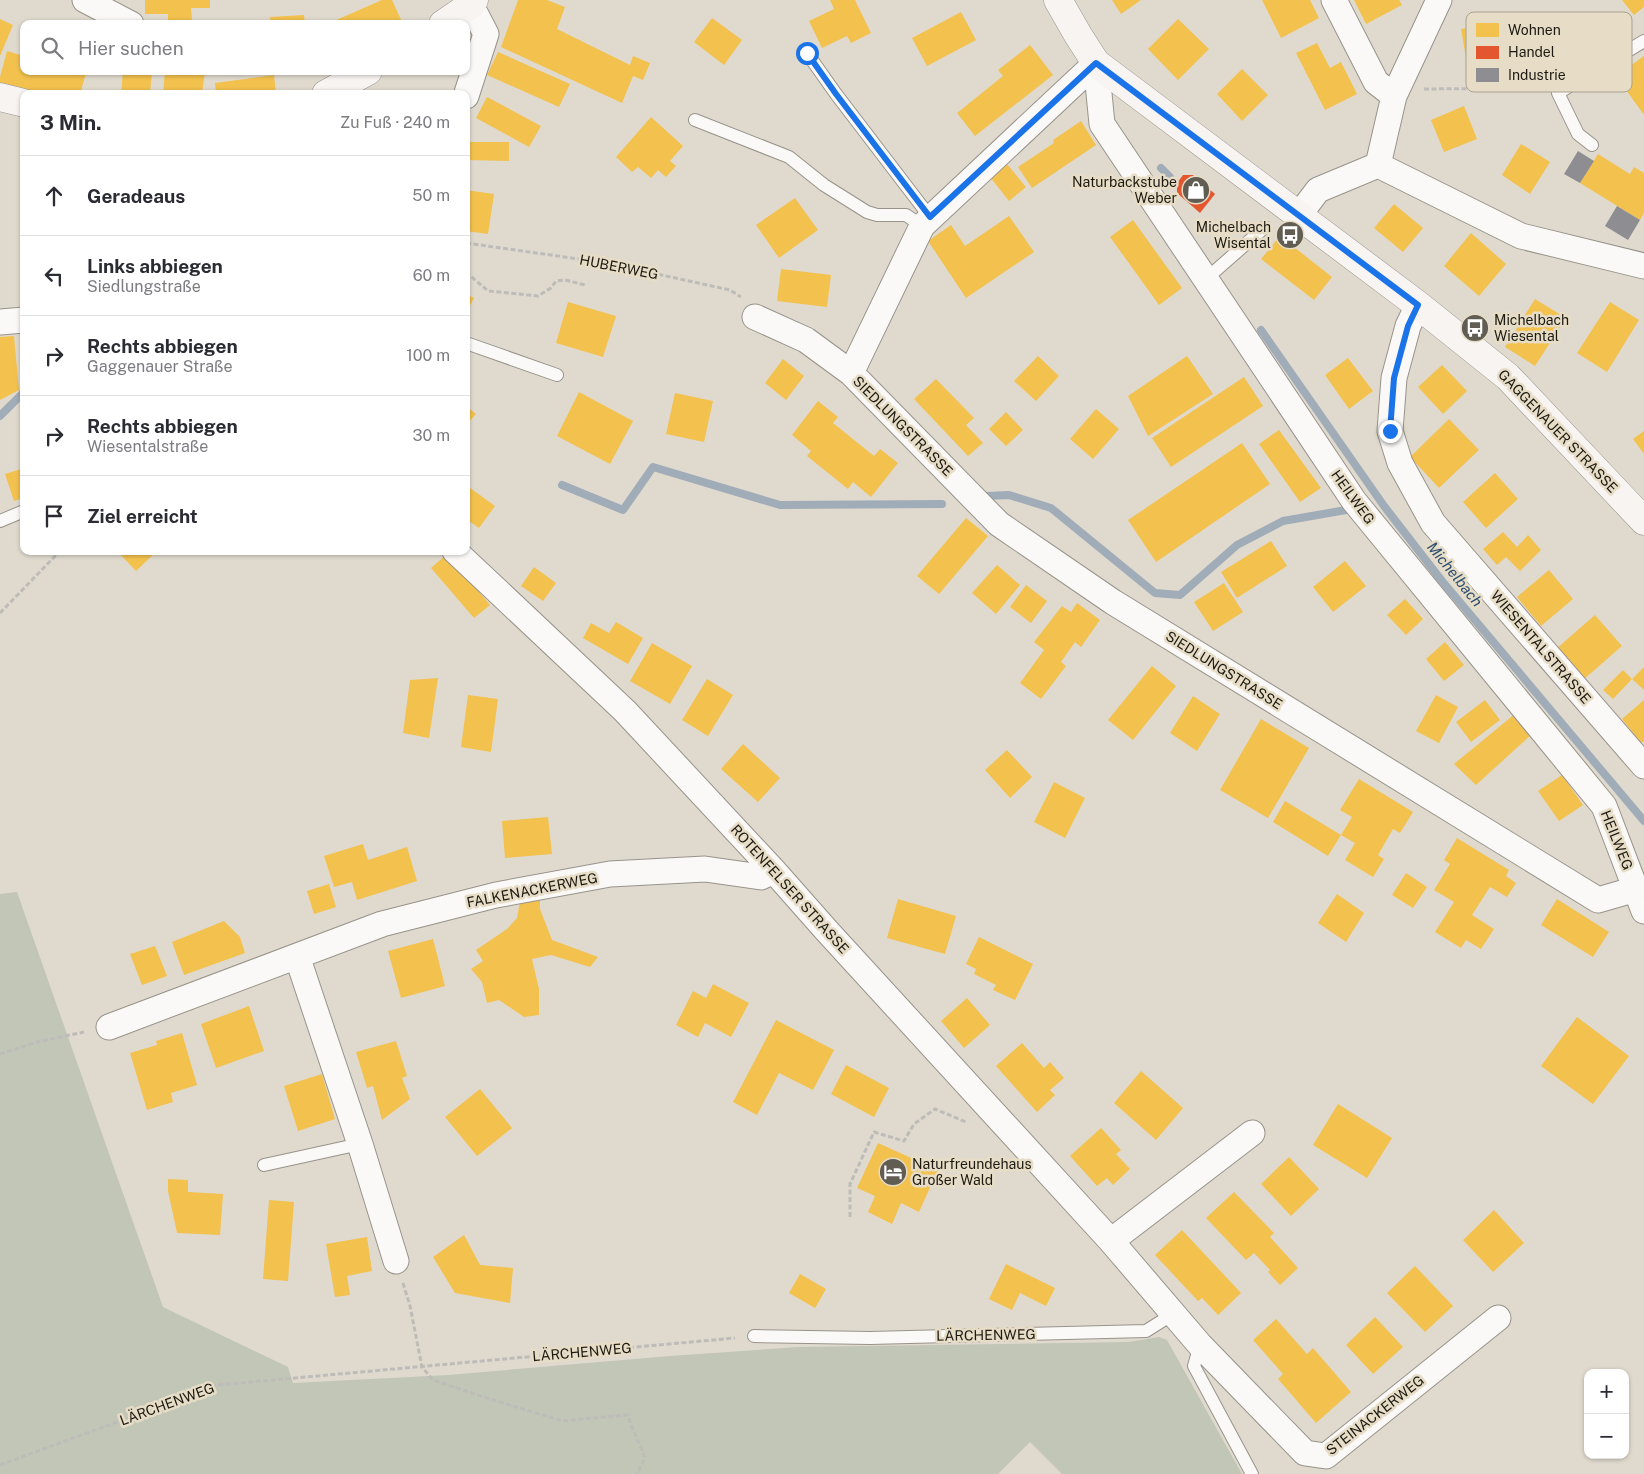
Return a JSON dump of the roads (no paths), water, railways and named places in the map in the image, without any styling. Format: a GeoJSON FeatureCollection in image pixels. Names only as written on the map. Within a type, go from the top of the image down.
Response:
{"type":"FeatureCollection","features":[{"type":"Feature","properties":{"kind":"main road","name":"GAGGENAUER STRASSE"},"geometry":{"type":"LineString","coordinates":[[1058,0],[1096,63],[1418,305],[1508,377],[1644,521]]}},
{"type":"Feature","properties":{"kind":"main road"},"geometry":{"type":"LineString","coordinates":[[449,20],[472,2]]}},
{"type":"Feature","properties":{"kind":"main road"},"geometry":{"type":"LineString","coordinates":[[331,90],[351,75]]}},
{"type":"Feature","properties":{"kind":"main road"},"geometry":{"type":"LineString","coordinates":[[0,97],[20,102]]}},
{"type":"Feature","properties":{"kind":"street"},"geometry":{"type":"LineString","coordinates":[[85,0],[123,20]]}},
{"type":"Feature","properties":{"kind":"street"},"geometry":{"type":"LineString","coordinates":[[1334,0],[1376,82],[1397,89]]}},
{"type":"Feature","properties":{"kind":"street"},"geometry":{"type":"LineString","coordinates":[[1378,165],[1397,89],[1439,0]]}},
{"type":"Feature","properties":{"kind":"street"},"geometry":{"type":"LineString","coordinates":[[468,90],[486,34],[472,2]]}},
{"type":"Feature","properties":{"kind":"street","name":"SIEDLUNGSTRASSE"},"geometry":{"type":"LineString","coordinates":[[851,374],[926,221],[1096,63]]}},
{"type":"Feature","properties":{"kind":"street","name":"HEILWEG"},"geometry":{"type":"LineString","coordinates":[[1096,63],[1102,124],[1361,509],[1604,806],[1640,900]]}},
{"type":"Feature","properties":{"kind":"street"},"geometry":{"type":"LineString","coordinates":[[1299,215],[1318,190],[1378,165],[1521,236],[1644,266]]}},
{"type":"Feature","properties":{"kind":"street","name":"WIESENTALSTRASSE"},"geometry":{"type":"LineString","coordinates":[[1418,305],[1408,326],[1394,378],[1390,431],[1400,464],[1433,523],[1644,766]]}},
{"type":"Feature","properties":{"kind":"street","name":"SIEDLUNGSTRASSE"},"geometry":{"type":"LineString","coordinates":[[755,316],[806,340],[851,374],[999,524],[1112,602],[1598,900],[1640,900]]}},
{"type":"Feature","properties":{"kind":"street"},"geometry":{"type":"LineString","coordinates":[[0,322],[20,320]]}},
{"type":"Feature","properties":{"kind":"street","name":"ROTENFELSER STRASSE"},"geometry":{"type":"LineString","coordinates":[[459,555],[626,711],[1111,1241],[1173,1314]]}},
{"type":"Feature","properties":{"kind":"street","name":"FALKENACKERWEG"},"geometry":{"type":"LineString","coordinates":[[109,1027],[382,924],[496,896],[610,874],[705,869],[761,877],[774,871]]}},
{"type":"Feature","properties":{"kind":"street"},"geometry":{"type":"LineString","coordinates":[[297,956],[360,1144],[396,1261]]}},
{"type":"Feature","properties":{"kind":"street"},"geometry":{"type":"LineString","coordinates":[[1111,1241],[1252,1133]]}},
{"type":"Feature","properties":{"kind":"street","name":"STEINACKERWEG"},"geometry":{"type":"LineString","coordinates":[[1173,1314],[1200,1345],[1305,1453],[1326,1456],[1498,1318]]}},
{"type":"Feature","properties":{"kind":"lane"},"geometry":{"type":"LineString","coordinates":[[1632,48],[1644,41]]}},
{"type":"Feature","properties":{"kind":"lane"},"geometry":{"type":"LineString","coordinates":[[807,53],[926,221]]}},
{"type":"Feature","properties":{"kind":"lane"},"geometry":{"type":"LineString","coordinates":[[1560,92],[1558,93],[1578,134],[1592,145]]}},
{"type":"Feature","properties":{"kind":"lane"},"geometry":{"type":"LineString","coordinates":[[695,120],[789,157],[824,185],[867,212],[877,215],[906,215],[926,221]]}},
{"type":"Feature","properties":{"kind":"lane"},"geometry":{"type":"LineString","coordinates":[[1206,279],[1265,227]]}},
{"type":"Feature","properties":{"kind":"lane"},"geometry":{"type":"LineString","coordinates":[[470,344],[557,375]]}},
{"type":"Feature","properties":{"kind":"lane"},"geometry":{"type":"LineString","coordinates":[[0,521],[20,513]]}},
{"type":"Feature","properties":{"kind":"lane"},"geometry":{"type":"LineString","coordinates":[[264,1165],[360,1144]]}},
{"type":"Feature","properties":{"kind":"lane","name":"LÄRCHENWEG"},"geometry":{"type":"LineString","coordinates":[[754,1336],[870,1338],[1146,1331],[1173,1314]]}},
{"type":"Feature","properties":{"kind":"lane"},"geometry":{"type":"LineString","coordinates":[[1200,1345],[1194,1366],[1252,1474]]}},
{"type":"Feature","properties":{"kind":"waterway","name":"Michelbach"},"geometry":{"type":"LineString","coordinates":[[1161,168],[1170,177]]}},
{"type":"Feature","properties":{"kind":"waterway","name":"Michelbach"},"geometry":{"type":"LineString","coordinates":[[1261,330],[1384,506],[1442,581],[1644,821]]}},
{"type":"Feature","properties":{"kind":"waterway"},"geometry":{"type":"LineString","coordinates":[[0,416],[20,396]]}},
{"type":"Feature","properties":{"kind":"waterway"},"geometry":{"type":"LineString","coordinates":[[562,485],[623,510],[653,467],[780,505],[942,504]]}},
{"type":"Feature","properties":{"kind":"waterway"},"geometry":{"type":"LineString","coordinates":[[986,496],[1009,495],[1051,508],[1155,593],[1180,595],[1237,545],[1283,521],[1346,510]]}},
{"type":"Feature","properties":{"kind":"place","name":"Naturbackstube Weber"},"geometry":{"type":"Point","coordinates":[1196,190]}},
{"type":"Feature","properties":{"kind":"place","name":"Michelbach Wisental"},"geometry":{"type":"Point","coordinates":[1290,235]}},
{"type":"Feature","properties":{"kind":"place","name":"Michelbach Wiesental"},"geometry":{"type":"Point","coordinates":[1475,328]}},
{"type":"Feature","properties":{"kind":"place","name":"Naturfreundehaus Großer Wald"},"geometry":{"type":"Point","coordinates":[893,1172]}}]}
